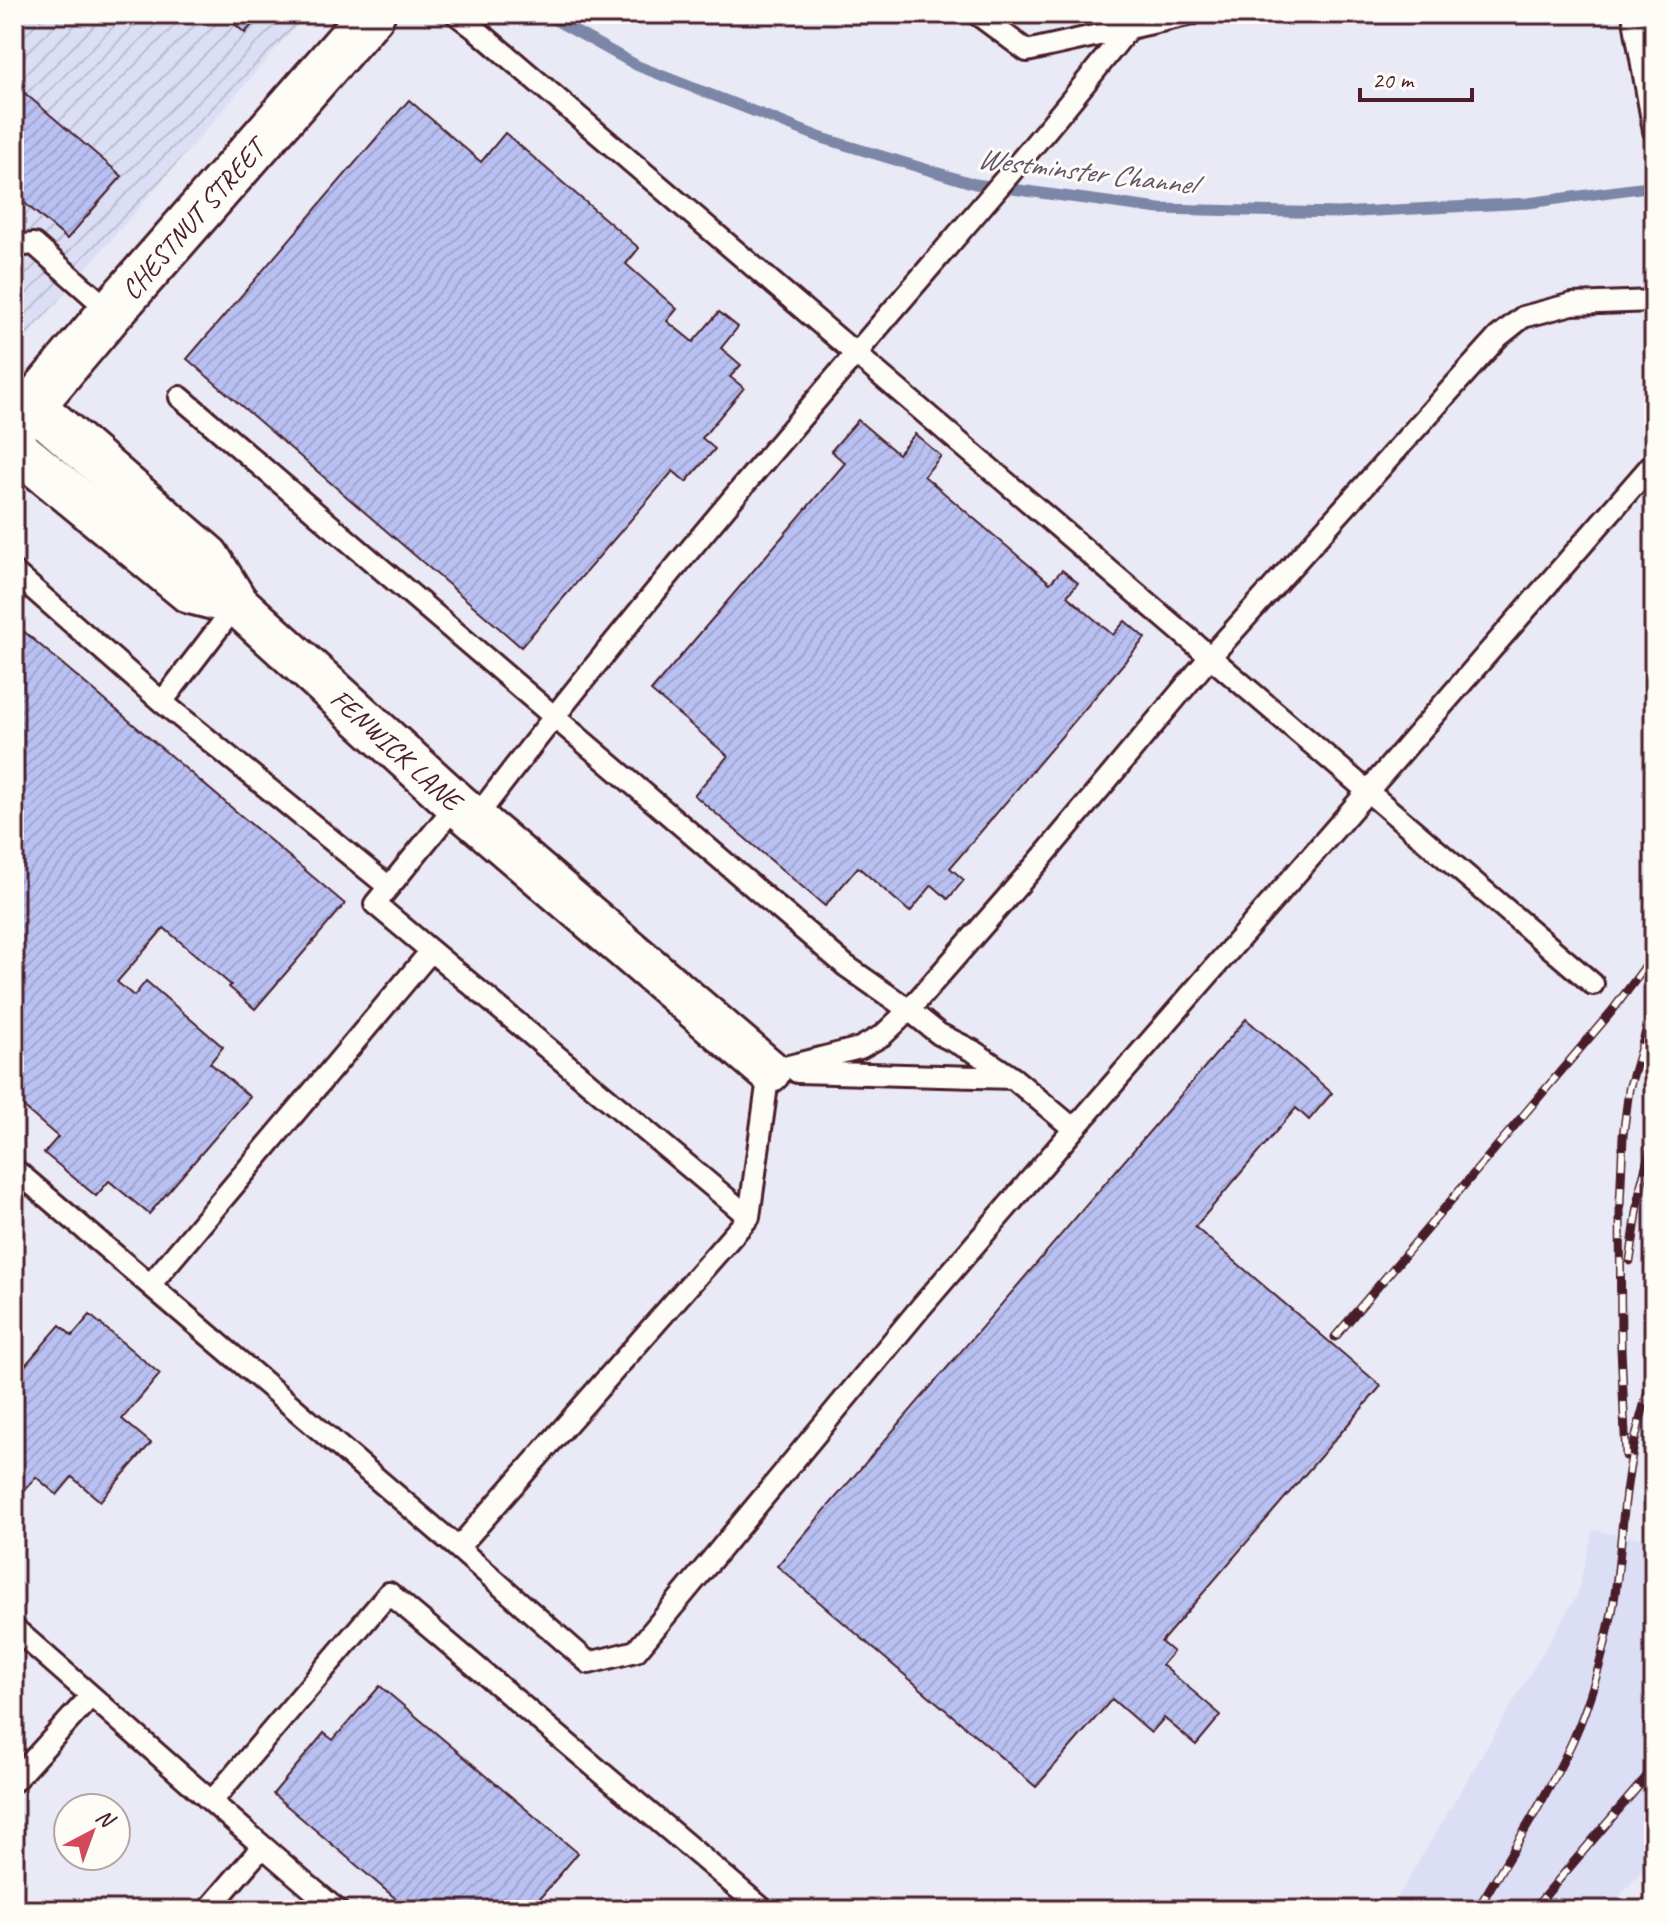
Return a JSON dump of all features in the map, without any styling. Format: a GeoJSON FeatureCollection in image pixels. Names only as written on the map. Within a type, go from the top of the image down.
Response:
{"type":"FeatureCollection","features":[{"type":"Feature","properties":{"kind":"street","name":"CHESTNUT STREET"},"geometry":{"type":"LineString","coordinates":[[23,416],[372,14]]}},
{"type":"Feature","properties":{"kind":"street"},"geometry":{"type":"LineString","coordinates":[[23,416],[208,557],[237,604]]}},
{"type":"Feature","properties":{"kind":"street","name":"FENWICK LANE"},"geometry":{"type":"LineString","coordinates":[[14,447],[190,592],[237,604],[466,812],[769,1071]]}},
{"type":"Feature","properties":{"kind":"lane"},"geometry":{"type":"LineString","coordinates":[[456,14],[1593,984]]}},
{"type":"Feature","properties":{"kind":"lane"},"geometry":{"type":"LineString","coordinates":[[977,14],[1027,51],[1192,14]]}},
{"type":"Feature","properties":{"kind":"lane"},"geometry":{"type":"LineString","coordinates":[[1633,14],[1653,126]]}},
{"type":"Feature","properties":{"kind":"lane"},"geometry":{"type":"LineString","coordinates":[[749,1217],[375,904],[466,812],[554,716],[665,578],[1083,87],[1128,29]]}},
{"type":"Feature","properties":{"kind":"lane"},"geometry":{"type":"LineString","coordinates":[[14,246],[34,244],[111,312]]}},
{"type":"Feature","properties":{"kind":"lane"},"geometry":{"type":"LineString","coordinates":[[769,1071],[860,1048],[883,1035],[909,1010],[1210,657],[1498,337],[1523,317],[1572,304],[1654,301]]}},
{"type":"Feature","properties":{"kind":"lane"},"geometry":{"type":"LineString","coordinates":[[180,397],[846,966],[939,1034],[973,1051],[1013,1078],[1074,1129]]}},
{"type":"Feature","properties":{"kind":"lane"},"geometry":{"type":"LineString","coordinates":[[14,1169],[589,1663],[636,1651],[921,1307],[1654,462]]}},
{"type":"Feature","properties":{"kind":"lane"},"geometry":{"type":"LineString","coordinates":[[14,572],[162,702],[389,887]]}},
{"type":"Feature","properties":{"kind":"lane"},"geometry":{"type":"LineString","coordinates":[[162,702],[237,604]]}},
{"type":"Feature","properties":{"kind":"lane"},"geometry":{"type":"LineString","coordinates":[[150,1285],[431,951]]}},
{"type":"Feature","properties":{"kind":"lane"},"geometry":{"type":"LineString","coordinates":[[769,1071],[1013,1078]]}},
{"type":"Feature","properties":{"kind":"lane"},"geometry":{"type":"LineString","coordinates":[[458,1548],[749,1217],[769,1071]]}},
{"type":"Feature","properties":{"kind":"lane"},"geometry":{"type":"LineString","coordinates":[[212,1801],[389,1593],[764,1910]]}},
{"type":"Feature","properties":{"kind":"lane"},"geometry":{"type":"LineString","coordinates":[[14,1628],[337,1910]]}},
{"type":"Feature","properties":{"kind":"lane"},"geometry":{"type":"LineString","coordinates":[[14,1781],[91,1696]]}},
{"type":"Feature","properties":{"kind":"lane"},"geometry":{"type":"LineString","coordinates":[[208,1910],[262,1847]]}},
{"type":"Feature","properties":{"kind":"shaded area"},"geometry":{"type":"Polygon","coordinates":[[[14,14],[306,14],[14,352],[14,14]]]}},
{"type":"Feature","properties":{"kind":"shaded area"},"geometry":{"type":"Polygon","coordinates":[[[1593,1530],[1654,1541],[1654,1856],[1608,1910],[1390,1910],[1577,1595],[1593,1530]]]}},
{"type":"Feature","properties":{"kind":"building"},"geometry":{"type":"Polygon","coordinates":[[[223,14],[261,14],[245,33],[223,14]]]}},
{"type":"Feature","properties":{"kind":"building"},"geometry":{"type":"Polygon","coordinates":[[[14,84],[122,176],[67,239],[14,194],[14,84]]]}},
{"type":"Feature","properties":{"kind":"building"},"geometry":{"type":"Polygon","coordinates":[[[409,100],[481,162],[505,133],[639,248],[626,264],[677,309],[667,321],[693,342],[719,312],[738,327],[721,348],[741,365],[730,377],[744,388],[702,438],[715,449],[686,482],[673,471],[521,647],[187,359],[409,100]]]}},
{"type":"Feature","properties":{"kind":"building"},"geometry":{"type":"Polygon","coordinates":[[[858,420],[898,454],[915,434],[941,456],[924,476],[1050,583],[1062,570],[1078,583],[1067,596],[1113,635],[1125,621],[1145,638],[950,868],[964,880],[948,899],[932,885],[910,912],[858,867],[825,906],[694,795],[728,756],[651,691],[845,463],[831,451],[858,420]]]}},
{"type":"Feature","properties":{"kind":"building"},"geometry":{"type":"Polygon","coordinates":[[[14,623],[345,904],[255,1009],[164,928],[117,982],[134,996],[146,981],[223,1047],[210,1063],[250,1097],[149,1214],[109,1181],[96,1196],[44,1153],[58,1137],[14,1099],[14,623]]]}},
{"type":"Feature","properties":{"kind":"building"},"geometry":{"type":"Polygon","coordinates":[[[1246,1019],[1332,1093],[1309,1120],[1296,1108],[1195,1227],[1381,1386],[1161,1642],[1173,1652],[1162,1665],[1221,1715],[1196,1745],[1164,1718],[1151,1733],[1112,1699],[1036,1787],[777,1566],[1246,1019]]]}},
{"type":"Feature","properties":{"kind":"building"},"geometry":{"type":"Polygon","coordinates":[[[90,1315],[160,1374],[122,1419],[151,1443],[100,1501],[72,1477],[57,1495],[36,1477],[14,1502],[14,1378],[60,1325],[72,1336],[90,1315]]]}},
{"type":"Feature","properties":{"kind":"building"},"geometry":{"type":"Polygon","coordinates":[[[380,1686],[578,1853],[530,1910],[409,1910],[273,1794],[324,1733],[333,1740],[380,1686]]]}},
{"type":"Feature","properties":{"kind":"waterway","name":"Westminster Channel"},"geometry":{"type":"LineString","coordinates":[[544,14],[638,66],[822,138],[975,184],[1159,209],[1338,213],[1528,203],[1654,186]]}},
{"type":"Feature","properties":{"kind":"railway"},"geometry":{"type":"LineString","coordinates":[[1335,1337],[1612,1011],[1654,955]]}},
{"type":"Feature","properties":{"kind":"railway"},"geometry":{"type":"LineString","coordinates":[[1626,1456],[1621,1348],[1623,1136],[1629,1089],[1654,1004]]}},
{"type":"Feature","properties":{"kind":"railway"},"geometry":{"type":"LineString","coordinates":[[1630,1261],[1641,1185],[1654,1136]]}},
{"type":"Feature","properties":{"kind":"railway"},"geometry":{"type":"LineString","coordinates":[[1477,1910],[1551,1784],[1591,1694],[1612,1612],[1632,1457],[1654,1373]]}},
{"type":"Feature","properties":{"kind":"railway"},"geometry":{"type":"LineString","coordinates":[[1533,1910],[1654,1768]]}}]}
